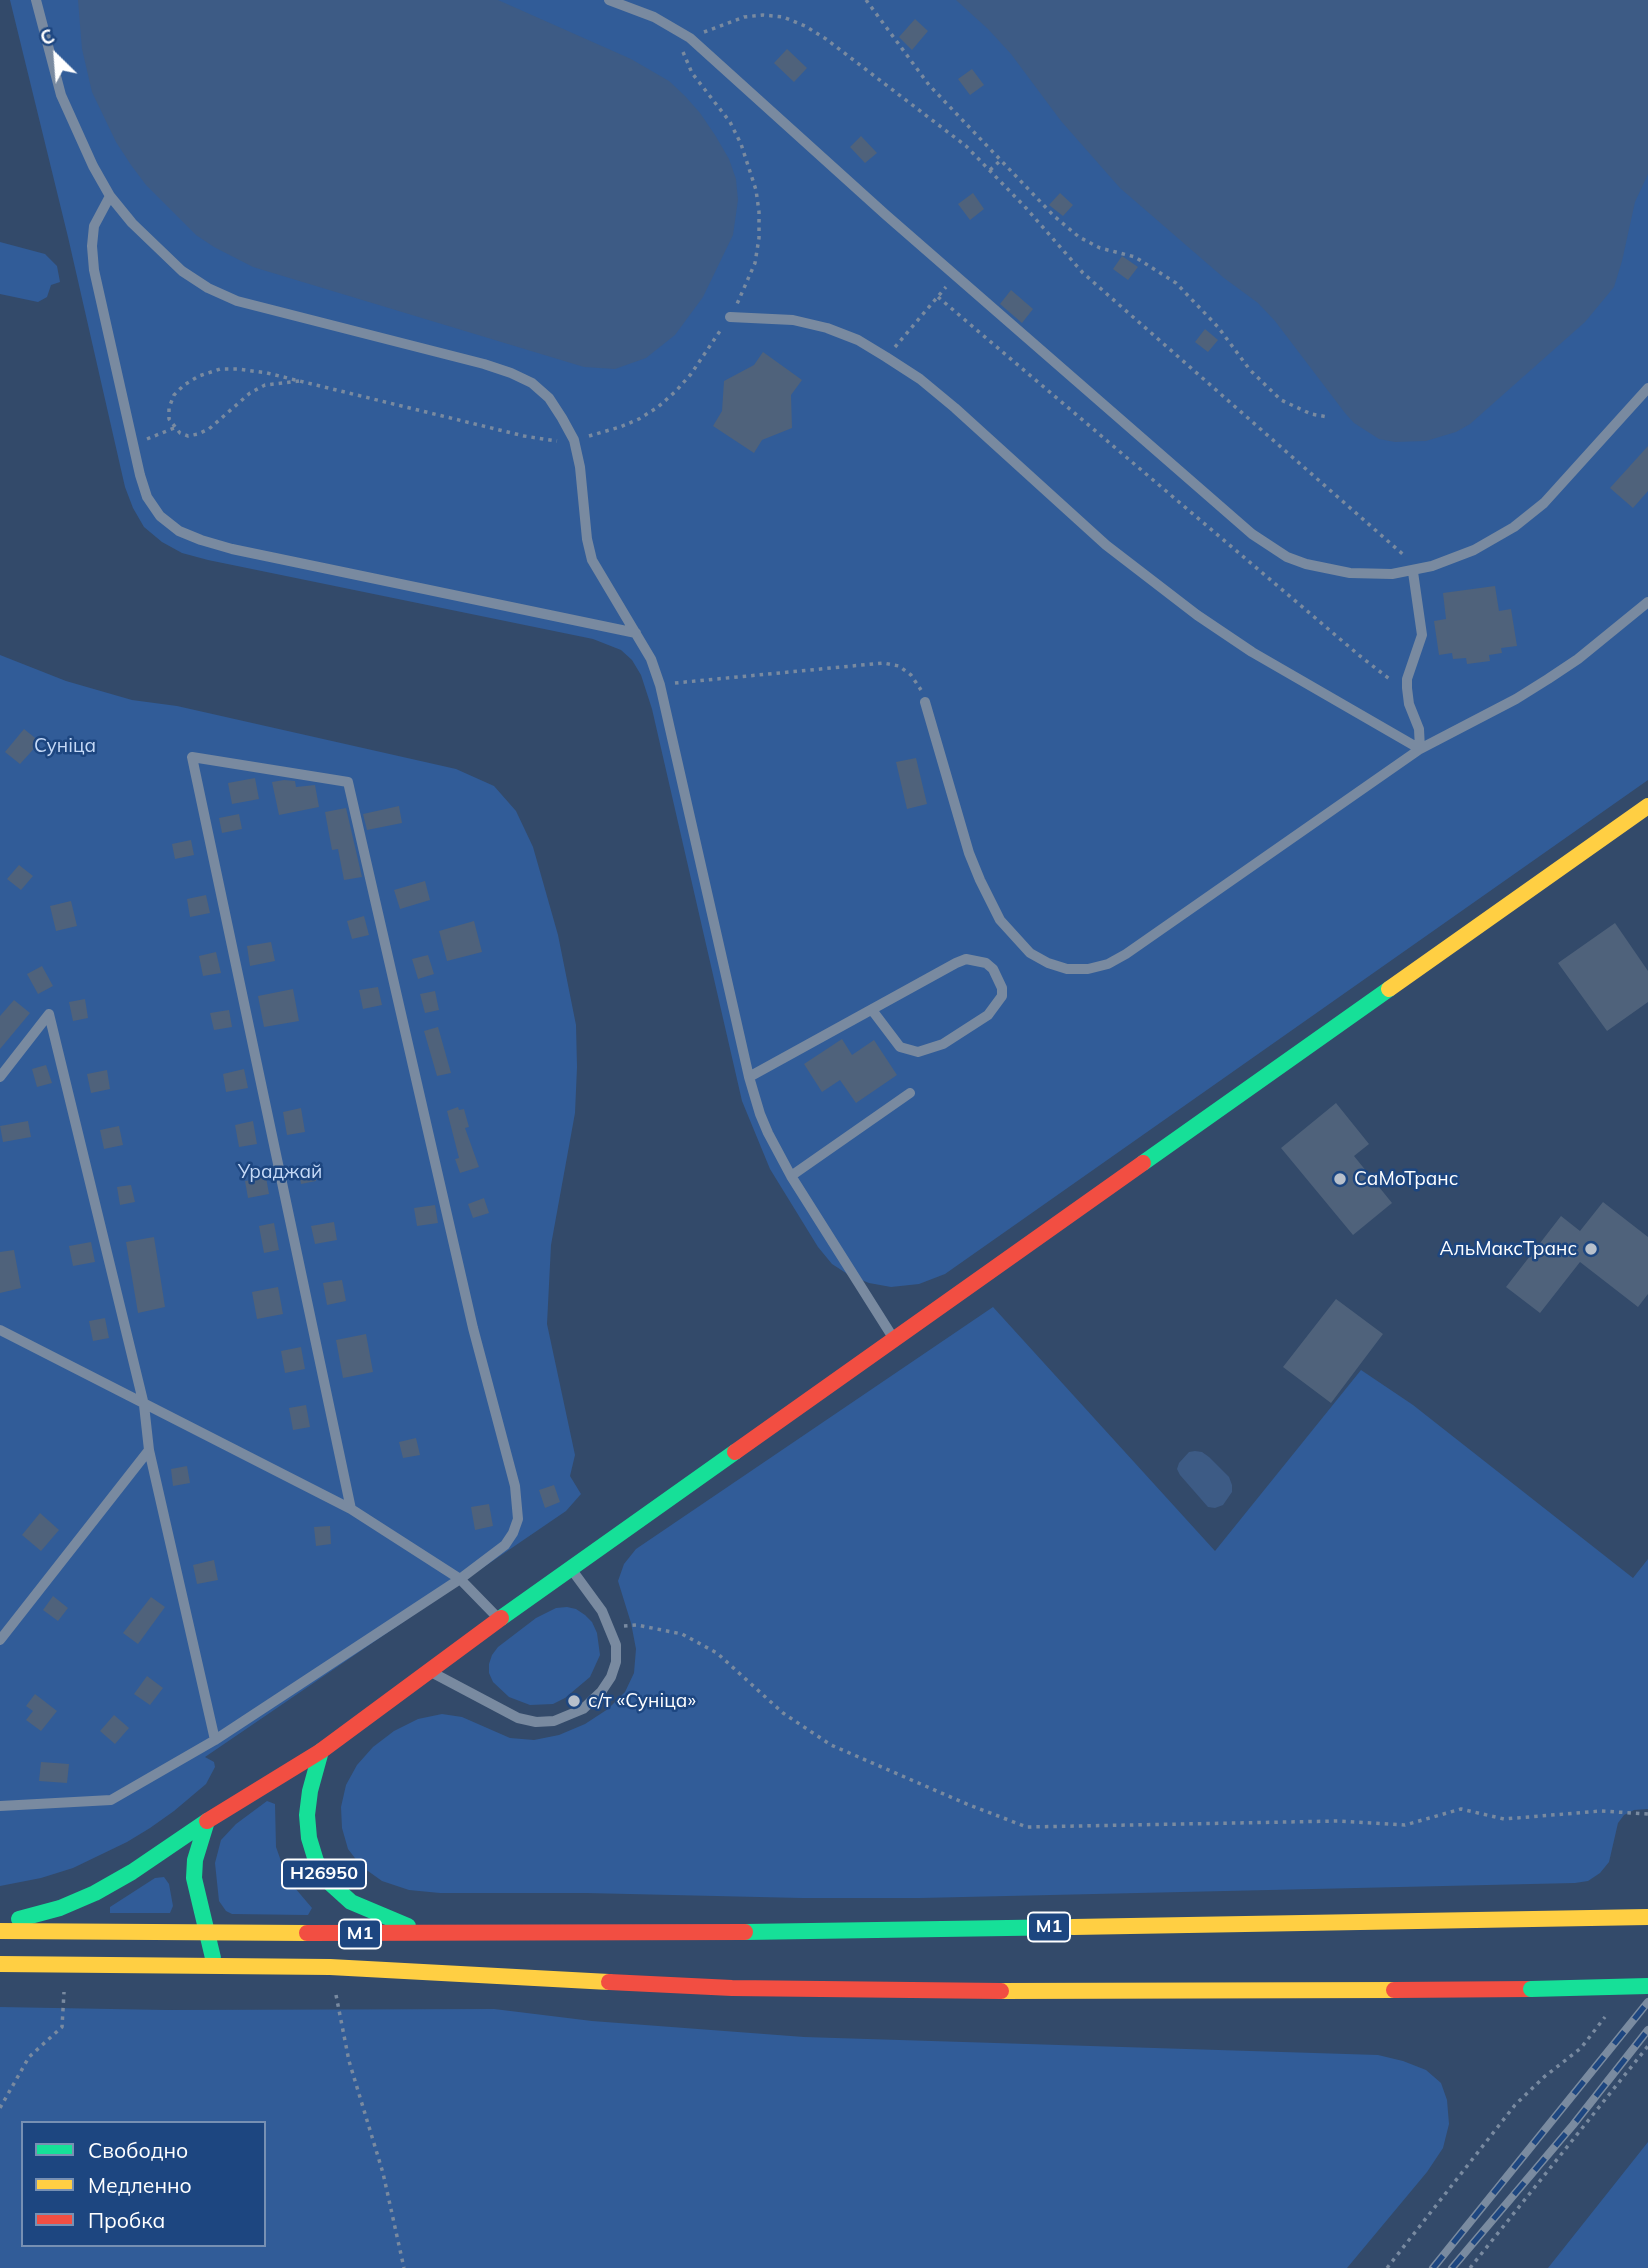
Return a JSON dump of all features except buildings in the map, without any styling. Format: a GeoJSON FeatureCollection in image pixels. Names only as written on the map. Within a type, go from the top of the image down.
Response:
{"type":"FeatureCollection","features":[{"type":"Feature","properties":{"kind":"main road"},"geometry":{"type":"LineString","coordinates":[[0,1923],[60,1908],[96,1894],[320,1751],[499,1619],[1648,806]]}},
{"type":"Feature","properties":{"kind":"main road","name":"Н26950"},"geometry":{"type":"LineString","coordinates":[[320,1751],[307,1815],[309,1838],[316,1861],[330,1884],[351,1902],[372,1913],[434,1934]]}},
{"type":"Feature","properties":{"kind":"main road"},"geometry":{"type":"LineString","coordinates":[[207,1821],[195,1860],[194,1878],[214,1965]]}},
{"type":"Feature","properties":{"kind":"main road","name":"М1"},"geometry":{"type":"LineString","coordinates":[[0,1931],[434,1934],[826,1931],[1648,1917]]}},
{"type":"Feature","properties":{"kind":"main road","name":"М1"},"geometry":{"type":"LineString","coordinates":[[0,1964],[330,1967],[732,1988],[991,1991],[1531,1989],[1648,1986]]}},
{"type":"Feature","properties":{"kind":"lane"},"geometry":{"type":"LineString","coordinates":[[36,0],[61,95],[87,155],[110,196],[156,248],[182,271],[208,288],[237,301],[511,373],[531,383],[549,398],[574,440],[592,560],[636,633],[660,685],[749,1077],[768,1133],[791,1176],[894,1339]]}},
{"type":"Feature","properties":{"kind":"lane"},"geometry":{"type":"LineString","coordinates":[[609,0],[654,17],[690,38],[956,276],[1269,547],[1306,564],[1370,575],[1413,572],[1474,550],[1514,527],[1558,488],[1648,388]]}},
{"type":"Feature","properties":{"kind":"lane"},"geometry":{"type":"LineString","coordinates":[[110,196],[94,226],[94,271],[147,497],[160,516],[179,531],[201,540],[636,633]]}},
{"type":"Feature","properties":{"kind":"lane"},"geometry":{"type":"LineString","coordinates":[[730,317],[793,320],[827,328],[858,340],[886,357],[956,408],[1106,545],[1178,601],[1251,652],[1420,749]]}},
{"type":"Feature","properties":{"kind":"lane"},"geometry":{"type":"LineString","coordinates":[[1413,572],[1422,635],[1407,679],[1407,688],[1409,704],[1419,729],[1420,749]]}},
{"type":"Feature","properties":{"kind":"lane"},"geometry":{"type":"LineString","coordinates":[[925,702],[969,853],[990,902],[1014,938],[1030,953],[1067,969],[1088,969],[1108,964],[1126,954],[1420,749],[1548,679],[1578,659],[1648,602]]}},
{"type":"Feature","properties":{"kind":"lane"},"geometry":{"type":"LineString","coordinates":[[0,1806],[111,1800],[215,1740],[460,1579],[505,1545],[518,1519],[518,1503],[464,1289],[348,782],[192,757],[351,1510]]}},
{"type":"Feature","properties":{"kind":"lane"},"geometry":{"type":"LineString","coordinates":[[749,1077],[956,963],[966,959],[986,963],[993,969],[1002,988],[1002,996],[988,1015],[943,1044],[918,1052],[900,1047],[872,1010]]}},
{"type":"Feature","properties":{"kind":"lane"},"geometry":{"type":"LineString","coordinates":[[0,1077],[49,1014],[144,1405],[149,1450],[215,1740]]}},
{"type":"Feature","properties":{"kind":"lane"},"geometry":{"type":"LineString","coordinates":[[791,1176],[910,1093]]}},
{"type":"Feature","properties":{"kind":"lane"},"geometry":{"type":"LineString","coordinates":[[0,1329],[351,1510],[460,1579],[499,1619]]}},
{"type":"Feature","properties":{"kind":"lane"},"geometry":{"type":"LineString","coordinates":[[0,1640],[149,1450]]}},
{"type":"Feature","properties":{"kind":"lane"},"geometry":{"type":"LineString","coordinates":[[428,1670],[518,1718],[537,1722],[554,1721],[583,1709],[601,1692],[611,1677],[616,1662],[616,1645],[603,1611],[571,1568]]}},
{"type":"Feature","properties":{"kind":"path"},"geometry":{"type":"LineString","coordinates":[[866,0],[929,85],[1054,216],[1079,237],[1100,248],[1135,257],[1176,283],[1218,327],[1250,369],[1281,400],[1311,414],[1328,417]]}},
{"type":"Feature","properties":{"kind":"path"},"geometry":{"type":"LineString","coordinates":[[299,381],[265,385],[250,393],[209,429],[198,434],[188,436],[180,433],[169,419],[169,408],[174,395],[184,385],[199,376],[220,369],[238,369],[299,381],[524,436],[555,441],[574,440],[620,427],[658,407],[691,374],[730,317],[746,288],[755,263],[759,238],[756,190],[741,144],[730,122],[687,63],[683,48],[690,38],[744,17],[763,15],[783,18],[805,26],[826,39],[967,146],[1083,273],[1401,551],[1413,572]]}},
{"type":"Feature","properties":{"kind":"path"},"geometry":{"type":"LineString","coordinates":[[990,170],[1001,160]]}},
{"type":"Feature","properties":{"kind":"path"},"geometry":{"type":"LineString","coordinates":[[886,357],[956,276]]}},
{"type":"Feature","properties":{"kind":"path"},"geometry":{"type":"LineString","coordinates":[[938,297],[1360,656],[1385,676],[1407,688]]}},
{"type":"Feature","properties":{"kind":"path"},"geometry":{"type":"LineString","coordinates":[[133,445],[174,428]]}},
{"type":"Feature","properties":{"kind":"path"},"geometry":{"type":"LineString","coordinates":[[660,685],[883,663],[898,666],[911,675],[925,702]]}},
{"type":"Feature","properties":{"kind":"path"},"geometry":{"type":"LineString","coordinates":[[610,1627],[637,1625],[682,1634],[717,1653],[783,1713],[831,1745],[1027,1827],[1338,1821],[1405,1825],[1461,1809],[1504,1819],[1601,1811],[1648,1814]]}},
{"type":"Feature","properties":{"kind":"path"},"geometry":{"type":"LineString","coordinates":[[330,1967],[349,2061],[383,2173],[404,2268]]}},
{"type":"Feature","properties":{"kind":"path"},"geometry":{"type":"LineString","coordinates":[[1387,2268],[1515,2105],[1544,2077],[1581,2048],[1606,2015]]}},
{"type":"Feature","properties":{"kind":"path"},"geometry":{"type":"LineString","coordinates":[[0,2108],[29,2057],[62,2027]]}},
{"type":"Feature","properties":{"kind":"path"},"geometry":{"type":"LineString","coordinates":[[1470,2268],[1648,2046]]}},
{"type":"Feature","properties":{"kind":"green space"},"geometry":{"type":"Polygon","coordinates":[[[10,0],[1648,0],[1648,780],[945,1274],[919,1284],[891,1287],[869,1283],[849,1275],[832,1264],[818,1247],[770,1169],[742,1101],[652,709],[641,675],[632,660],[621,650],[593,639],[182,553],[162,542],[144,527],[125,487],[10,0]]]}},
{"type":"Feature","properties":{"kind":"green space"},"geometry":{"type":"Polygon","coordinates":[[[0,242],[45,254],[57,266],[60,282],[51,285],[47,297],[38,302],[0,294],[0,242]]]}},
{"type":"Feature","properties":{"kind":"green space","name":"Ураджай"},"geometry":{"type":"Polygon","coordinates":[[[0,655],[66,681],[132,700],[177,706],[456,769],[494,786],[516,811],[533,847],[558,935],[576,1025],[575,1113],[551,1245],[547,1324],[575,1455],[570,1476],[581,1494],[566,1511],[205,1757],[214,1762],[215,1767],[206,1784],[150,1828],[73,1868],[0,1886],[0,655]]]}},
{"type":"Feature","properties":{"kind":"green space"},"geometry":{"type":"Polygon","coordinates":[[[993,1307],[1215,1551],[1361,1370],[1413,1405],[1633,1578],[1648,1559],[1648,1809],[1634,1810],[1624,1815],[1618,1823],[1609,1862],[1600,1873],[1588,1881],[1575,1883],[920,1898],[802,1898],[440,1893],[409,1890],[382,1881],[361,1866],[348,1849],[342,1828],[341,1807],[346,1785],[357,1765],[373,1747],[394,1731],[418,1719],[442,1714],[462,1717],[510,1738],[534,1740],[559,1735],[585,1724],[608,1709],[625,1692],[634,1673],[636,1649],[618,1581],[624,1564],[636,1549],[993,1307]]]}},
{"type":"Feature","properties":{"kind":"green space"},"geometry":{"type":"Polygon","coordinates":[[[567,1607],[585,1615],[597,1633],[600,1655],[590,1677],[565,1698],[553,1704],[530,1705],[509,1697],[493,1682],[489,1673],[492,1655],[498,1647],[536,1618],[556,1608],[567,1607]]]}},
{"type":"Feature","properties":{"kind":"green space"},"geometry":{"type":"Polygon","coordinates":[[[267,1801],[275,1804],[276,1847],[281,1861],[295,1888],[312,1908],[308,1915],[232,1914],[226,1911],[219,1901],[215,1863],[221,1840],[236,1824],[267,1801]]]}},
{"type":"Feature","properties":{"kind":"green space"},"geometry":{"type":"Polygon","coordinates":[[[164,1877],[169,1884],[173,1906],[170,1913],[110,1913],[110,1907],[155,1878],[164,1877]]]}},
{"type":"Feature","properties":{"kind":"green space"},"geometry":{"type":"Polygon","coordinates":[[[0,2007],[167,2010],[494,2009],[592,2021],[804,2037],[1378,2055],[1426,2070],[1441,2083],[1447,2100],[1449,2124],[1443,2148],[1427,2172],[1347,2268],[0,2268],[0,2007]]]}},
{"type":"Feature","properties":{"kind":"green space"},"geometry":{"type":"Polygon","coordinates":[[[1648,2142],[1648,2268],[1548,2268],[1648,2142]]]}},
{"type":"Feature","properties":{"kind":"shaded area"},"geometry":{"type":"Polygon","coordinates":[[[78,0],[498,0],[631,59],[669,81],[685,96],[715,135],[729,159],[736,179],[738,200],[733,235],[703,297],[675,335],[646,358],[615,369],[584,367],[253,267],[196,235],[146,185],[131,165],[116,142],[92,92],[82,49],[78,0]]]}},
{"type":"Feature","properties":{"kind":"shaded area"},"geometry":{"type":"Polygon","coordinates":[[[956,0],[1648,0],[1648,174],[1635,202],[1614,287],[1585,322],[1470,424],[1456,432],[1426,441],[1395,442],[1379,439],[1354,423],[1345,413],[1275,321],[1258,303],[1224,278],[1120,188],[1061,121],[1011,54],[956,0]]]}},
{"type":"Feature","properties":{"kind":"shaded area"},"geometry":{"type":"Polygon","coordinates":[[[1195,1451],[1209,1457],[1229,1477],[1232,1492],[1223,1505],[1208,1507],[1180,1475],[1177,1469],[1179,1463],[1189,1452],[1195,1451]]]}},
{"type":"Feature","properties":{"kind":"railway"},"geometry":{"type":"LineString","coordinates":[[1433,2268],[1648,2002]]}},
{"type":"Feature","properties":{"kind":"railway"},"geometry":{"type":"LineString","coordinates":[[1452,2268],[1573,2125],[1648,2030]]}},
{"type":"Feature","properties":{"kind":"traffic: fast"},"geometry":{"type":"LineString","coordinates":[[1143,1163],[1389,989]]}},
{"type":"Feature","properties":{"kind":"traffic: fast"},"geometry":{"type":"LineString","coordinates":[[501,1618],[735,1452]]}},
{"type":"Feature","properties":{"kind":"traffic: fast"},"geometry":{"type":"LineString","coordinates":[[321,1751],[310,1791],[307,1815],[309,1838],[316,1861],[330,1883],[351,1902],[408,1926]]}},
{"type":"Feature","properties":{"kind":"traffic: fast"},"geometry":{"type":"LineString","coordinates":[[207,1821],[195,1860],[194,1878],[213,1958]]}},
{"type":"Feature","properties":{"kind":"traffic: fast"},"geometry":{"type":"LineString","coordinates":[[19,1919],[60,1908],[95,1893],[132,1872],[207,1821]]}},
{"type":"Feature","properties":{"kind":"traffic: fast"},"geometry":{"type":"LineString","coordinates":[[745,1932],[1073,1927]]}},
{"type":"Feature","properties":{"kind":"traffic: fast"},"geometry":{"type":"LineString","coordinates":[[1531,1989],[1648,1986]]}},
{"type":"Feature","properties":{"kind":"traffic: slow"},"geometry":{"type":"LineString","coordinates":[[1389,989],[1648,806]]}},
{"type":"Feature","properties":{"kind":"traffic: slow"},"geometry":{"type":"LineString","coordinates":[[1073,1927],[1648,1917]]}},
{"type":"Feature","properties":{"kind":"traffic: slow"},"geometry":{"type":"LineString","coordinates":[[0,1931],[307,1933]]}},
{"type":"Feature","properties":{"kind":"traffic: slow"},"geometry":{"type":"LineString","coordinates":[[0,1964],[330,1967],[609,1982]]}},
{"type":"Feature","properties":{"kind":"traffic: slow"},"geometry":{"type":"LineString","coordinates":[[1001,1991],[1394,1990]]}},
{"type":"Feature","properties":{"kind":"traffic: jam"},"geometry":{"type":"LineString","coordinates":[[735,1452],[1143,1163]]}},
{"type":"Feature","properties":{"kind":"traffic: jam"},"geometry":{"type":"LineString","coordinates":[[207,1821],[321,1751],[501,1618]]}},
{"type":"Feature","properties":{"kind":"traffic: jam"},"geometry":{"type":"LineString","coordinates":[[307,1933],[745,1932]]}},
{"type":"Feature","properties":{"kind":"traffic: jam"},"geometry":{"type":"LineString","coordinates":[[609,1982],[732,1988],[1001,1991]]}},
{"type":"Feature","properties":{"kind":"traffic: jam"},"geometry":{"type":"LineString","coordinates":[[1394,1990],[1531,1989]]}},
{"type":"Feature","properties":{"kind":"place","name":"СаМоТранс"},"geometry":{"type":"Point","coordinates":[1340,1179]}},
{"type":"Feature","properties":{"kind":"place","name":"АльМаксТранс"},"geometry":{"type":"Point","coordinates":[1591,1249]}},
{"type":"Feature","properties":{"kind":"place","name":"с/т «Суніца»"},"geometry":{"type":"Point","coordinates":[574,1701]}},
{"type":"Feature","properties":{"kind":"park label","name":"Суніца"},"geometry":{"type":"Point","coordinates":[65,746]}}]}
